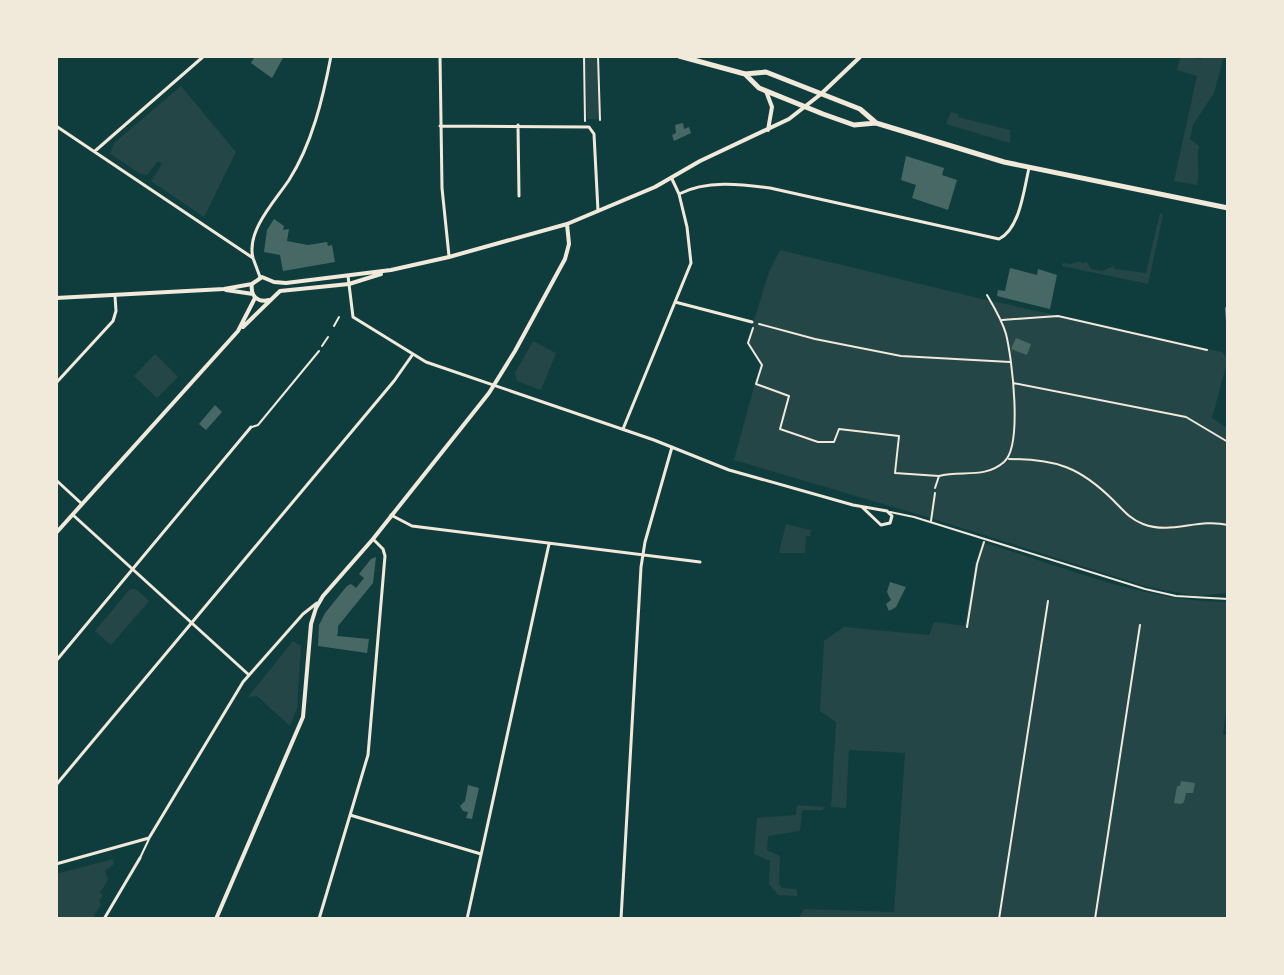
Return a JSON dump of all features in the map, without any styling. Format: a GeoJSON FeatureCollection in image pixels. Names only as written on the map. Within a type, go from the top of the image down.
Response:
{"type":"FeatureCollection","features":[{"type":"Feature","properties":{"kind":"main road"},"geometry":{"type":"LineString","coordinates":[[682,56],[745,74],[766,72],[860,109],[876,123]]}},
{"type":"Feature","properties":{"kind":"main road"},"geometry":{"type":"LineString","coordinates":[[745,74],[766,91],[854,125],[876,123],[1029,168],[1228,208]]}},
{"type":"Feature","properties":{"kind":"street"},"geometry":{"type":"LineString","coordinates":[[95,151],[204,56]]}},
{"type":"Feature","properties":{"kind":"street"},"geometry":{"type":"LineString","coordinates":[[260,277],[251,244],[297,167],[321,101],[331,56]]}},
{"type":"Feature","properties":{"kind":"street"},"geometry":{"type":"LineString","coordinates":[[440,56],[442,197],[449,257]]}},
{"type":"Feature","properties":{"kind":"street"},"geometry":{"type":"LineString","coordinates":[[56,298],[224,289],[252,284],[260,277],[268,277],[274,282],[391,270],[567,224],[672,179],[700,161],[768,130],[806,107],[861,56]]}},
{"type":"Feature","properties":{"kind":"street"},"geometry":{"type":"LineString","coordinates":[[766,91],[772,107],[768,130]]}},
{"type":"Feature","properties":{"kind":"street"},"geometry":{"type":"LineString","coordinates":[[518,125],[519,196]]}},
{"type":"Feature","properties":{"kind":"street"},"geometry":{"type":"LineString","coordinates":[[440,126],[586,125],[594,134],[598,211]]}},
{"type":"Feature","properties":{"kind":"street"},"geometry":{"type":"LineString","coordinates":[[56,126],[253,258]]}},
{"type":"Feature","properties":{"kind":"street"},"geometry":{"type":"LineString","coordinates":[[679,194],[690,189],[732,184],[788,191],[999,239],[1007,235],[1012,226],[1029,168]]}},
{"type":"Feature","properties":{"kind":"street"},"geometry":{"type":"LineString","coordinates":[[623,429],[690,266],[692,255],[679,194],[672,179]]}},
{"type":"Feature","properties":{"kind":"street"},"geometry":{"type":"LineString","coordinates":[[56,864],[149,838],[249,675],[303,614],[320,601],[373,539],[494,386],[565,259],[569,239],[567,224]]}},
{"type":"Feature","properties":{"kind":"street"},"geometry":{"type":"LineString","coordinates":[[238,331],[275,293],[349,284],[391,270]]}},
{"type":"Feature","properties":{"kind":"street"},"geometry":{"type":"LineString","coordinates":[[348,276],[353,317],[426,362],[756,478],[887,511],[892,520],[885,526],[862,507]]}},
{"type":"Feature","properties":{"kind":"street"},"geometry":{"type":"LineString","coordinates":[[274,282],[275,293]]}},
{"type":"Feature","properties":{"kind":"street"},"geometry":{"type":"LineString","coordinates":[[56,533],[238,331],[252,309],[252,284]]}},
{"type":"Feature","properties":{"kind":"street"},"geometry":{"type":"LineString","coordinates":[[224,289],[254,296],[261,301],[269,300]]}},
{"type":"Feature","properties":{"kind":"street"},"geometry":{"type":"LineString","coordinates":[[56,383],[113,321],[115,296]]}},
{"type":"Feature","properties":{"kind":"street"},"geometry":{"type":"LineString","coordinates":[[675,302],[753,322]]}},
{"type":"Feature","properties":{"kind":"street"},"geometry":{"type":"LineString","coordinates":[[1227,308],[1228,336]]}},
{"type":"Feature","properties":{"kind":"street"},"geometry":{"type":"LineString","coordinates":[[56,785],[394,381],[413,354]]}},
{"type":"Feature","properties":{"kind":"street"},"geometry":{"type":"LineString","coordinates":[[56,661],[251,427]]}},
{"type":"Feature","properties":{"kind":"street"},"geometry":{"type":"LineString","coordinates":[[621,919],[643,556],[672,447]]}},
{"type":"Feature","properties":{"kind":"street"},"geometry":{"type":"LineString","coordinates":[[56,480],[82,504]]}},
{"type":"Feature","properties":{"kind":"street"},"geometry":{"type":"LineString","coordinates":[[73,515],[249,675]]}},
{"type":"Feature","properties":{"kind":"street"},"geometry":{"type":"LineString","coordinates":[[391,515],[412,526],[700,562]]}},
{"type":"Feature","properties":{"kind":"street"},"geometry":{"type":"LineString","coordinates":[[319,919],[368,755],[385,553],[373,539]]}},
{"type":"Feature","properties":{"kind":"street"},"geometry":{"type":"LineString","coordinates":[[467,919],[549,544]]}},
{"type":"Feature","properties":{"kind":"street"},"geometry":{"type":"LineString","coordinates":[[216,919],[303,717],[311,624],[320,601]]}},
{"type":"Feature","properties":{"kind":"street"},"geometry":{"type":"LineString","coordinates":[[350,815],[481,855]]}},
{"type":"Feature","properties":{"kind":"street"},"geometry":{"type":"LineString","coordinates":[[104,919],[140,858]]}},
{"type":"Feature","properties":{"kind":"lane"},"geometry":{"type":"LineString","coordinates":[[251,427],[258,425],[319,351]]}},
{"type":"Feature","properties":{"kind":"lane"},"geometry":{"type":"LineString","coordinates":[[931,523],[935,493]]}},
{"type":"Feature","properties":{"kind":"lane"},"geometry":{"type":"LineString","coordinates":[[887,511],[1145,589],[1187,598],[1228,599]]}},
{"type":"Feature","properties":{"kind":"lane"},"geometry":{"type":"LineString","coordinates":[[140,858],[149,838]]}},
{"type":"Feature","properties":{"kind":"path"},"geometry":{"type":"LineString","coordinates":[[584,56],[585,121]]}},
{"type":"Feature","properties":{"kind":"path"},"geometry":{"type":"LineString","coordinates":[[598,56],[600,120]]}},
{"type":"Feature","properties":{"kind":"path"},"geometry":{"type":"LineString","coordinates":[[987,295],[1001,321],[1013,383],[1013,446],[1008,459]]}},
{"type":"Feature","properties":{"kind":"path"},"geometry":{"type":"LineString","coordinates":[[1001,321],[1058,316],[1207,350]]}},
{"type":"Feature","properties":{"kind":"path"},"geometry":{"type":"LineString","coordinates":[[334,326],[339,317]]}},
{"type":"Feature","properties":{"kind":"path"},"geometry":{"type":"LineString","coordinates":[[1010,362],[901,356],[803,336],[753,322],[748,343],[762,365],[756,384],[789,396],[780,429],[820,442],[834,442],[839,429],[899,436],[895,473],[939,476],[987,471],[1008,459],[1049,461],[1068,466],[1108,495],[1128,516],[1144,524],[1162,528],[1209,521],[1228,525]]}},
{"type":"Feature","properties":{"kind":"path"},"geometry":{"type":"LineString","coordinates":[[319,351],[328,337]]}},
{"type":"Feature","properties":{"kind":"path"},"geometry":{"type":"LineString","coordinates":[[1013,383],[1186,417],[1228,442]]}},
{"type":"Feature","properties":{"kind":"path"},"geometry":{"type":"LineString","coordinates":[[935,493],[939,476]]}},
{"type":"Feature","properties":{"kind":"path"},"geometry":{"type":"LineString","coordinates":[[967,627],[977,564],[985,539]]}},
{"type":"Feature","properties":{"kind":"path"},"geometry":{"type":"LineString","coordinates":[[999,919],[1048,601]]}},
{"type":"Feature","properties":{"kind":"path"},"geometry":{"type":"LineString","coordinates":[[1095,919],[1140,625]]}},
{"type":"Feature","properties":{"kind":"shaded area"},"geometry":{"type":"Polygon","coordinates":[[[585,56],[597,56],[599,119],[587,119],[585,56]]]}},
{"type":"Feature","properties":{"kind":"shaded area"},"geometry":{"type":"Polygon","coordinates":[[[1181,56],[1201,59],[1202,56],[1224,56],[1214,93],[1193,125],[1190,139],[1199,146],[1197,185],[1174,181],[1197,76],[1177,70],[1181,56]]]}},
{"type":"Feature","properties":{"kind":"shaded area"},"geometry":{"type":"Polygon","coordinates":[[[181,86],[236,152],[204,217],[151,181],[162,164],[158,161],[147,175],[110,154],[114,143],[181,86]]]}},
{"type":"Feature","properties":{"kind":"shaded area"},"geometry":{"type":"Polygon","coordinates":[[[951,112],[958,114],[958,117],[1010,130],[1010,143],[946,124],[951,112]]]}},
{"type":"Feature","properties":{"kind":"shaded area"},"geometry":{"type":"Polygon","coordinates":[[[1160,213],[1163,215],[1148,284],[1062,266],[1063,263],[1081,261],[1087,262],[1091,269],[1102,271],[1113,266],[1115,269],[1146,273],[1160,213]]]}},
{"type":"Feature","properties":{"kind":"shaded area"},"geometry":{"type":"Polygon","coordinates":[[[780,250],[1222,352],[1228,359],[1212,418],[1228,429],[1228,593],[1196,596],[1148,587],[734,460],[760,365],[747,343],[769,272],[780,250]]]}},
{"type":"Feature","properties":{"kind":"shaded area"},"geometry":{"type":"Polygon","coordinates":[[[533,341],[556,353],[541,390],[517,381],[515,373],[533,341]]]}},
{"type":"Feature","properties":{"kind":"shaded area"},"geometry":{"type":"Polygon","coordinates":[[[155,354],[178,377],[157,398],[134,376],[155,354]]]}},
{"type":"Feature","properties":{"kind":"shaded area"},"geometry":{"type":"Polygon","coordinates":[[[786,524],[811,530],[810,536],[806,536],[805,553],[779,553],[786,524]]]}},
{"type":"Feature","properties":{"kind":"shaded area"},"geometry":{"type":"Polygon","coordinates":[[[982,542],[1134,589],[1165,596],[1228,602],[1228,696],[1223,734],[1228,736],[1228,919],[798,919],[804,909],[894,912],[905,753],[849,750],[846,808],[831,807],[836,722],[820,711],[824,641],[844,627],[929,635],[934,622],[965,626],[975,564],[982,542]]]}},
{"type":"Feature","properties":{"kind":"shaded area"},"geometry":{"type":"Polygon","coordinates":[[[130,589],[136,589],[149,601],[111,645],[95,631],[130,589]]]}},
{"type":"Feature","properties":{"kind":"shaded area"},"geometry":{"type":"Polygon","coordinates":[[[293,641],[301,646],[297,708],[290,726],[257,696],[248,697],[293,641]]]}},
{"type":"Feature","properties":{"kind":"shaded area"},"geometry":{"type":"Polygon","coordinates":[[[797,805],[824,807],[823,810],[802,810],[800,831],[768,836],[767,850],[780,856],[779,884],[782,888],[797,889],[797,896],[778,895],[769,884],[770,861],[754,854],[757,818],[796,815],[797,805]]]}},
{"type":"Feature","properties":{"kind":"shaded area"},"geometry":{"type":"Polygon","coordinates":[[[113,859],[114,864],[105,871],[108,880],[100,893],[103,895],[99,902],[101,905],[92,919],[56,919],[56,874],[113,859]]]}},
{"type":"Feature","properties":{"kind":"building"},"geometry":{"type":"Polygon","coordinates":[[[255,56],[284,56],[272,78],[251,63],[255,56]]]}},
{"type":"Feature","properties":{"kind":"building"},"geometry":{"type":"Polygon","coordinates":[[[683,123],[684,129],[689,127],[691,133],[674,141],[675,125],[683,123]]]}},
{"type":"Feature","properties":{"kind":"building"},"geometry":{"type":"Polygon","coordinates":[[[906,156],[944,168],[942,175],[957,180],[948,210],[912,198],[916,185],[901,180],[906,156]]]}},
{"type":"Feature","properties":{"kind":"building"},"geometry":{"type":"Polygon","coordinates":[[[274,219],[284,226],[283,230],[289,229],[287,241],[308,245],[327,242],[328,246],[332,245],[335,262],[283,271],[280,255],[264,252],[267,230],[274,219]]]}},
{"type":"Feature","properties":{"kind":"building"},"geometry":{"type":"Polygon","coordinates":[[[1010,268],[1037,275],[1038,269],[1057,275],[1050,309],[997,296],[998,290],[1005,291],[1010,268]]]}},
{"type":"Feature","properties":{"kind":"building"},"geometry":{"type":"Polygon","coordinates":[[[1016,338],[1031,344],[1027,355],[1011,349],[1016,338]]]}},
{"type":"Feature","properties":{"kind":"building"},"geometry":{"type":"Polygon","coordinates":[[[215,405],[222,412],[206,430],[199,424],[215,405]]]}},
{"type":"Feature","properties":{"kind":"building"},"geometry":{"type":"Polygon","coordinates":[[[376,557],[373,583],[338,626],[337,636],[369,639],[367,653],[318,646],[319,625],[325,613],[347,586],[351,584],[356,588],[364,578],[359,574],[376,557]]]}},
{"type":"Feature","properties":{"kind":"building"},"geometry":{"type":"Polygon","coordinates":[[[890,582],[906,587],[896,607],[889,611],[886,604],[891,600],[887,592],[890,582]]]}},
{"type":"Feature","properties":{"kind":"building"},"geometry":{"type":"Polygon","coordinates":[[[1181,781],[1195,783],[1193,793],[1186,793],[1181,804],[1174,803],[1177,786],[1181,781]]]}},
{"type":"Feature","properties":{"kind":"building"},"geometry":{"type":"Polygon","coordinates":[[[468,785],[479,788],[472,819],[466,818],[468,812],[460,806],[465,801],[468,785]]]}}]}
